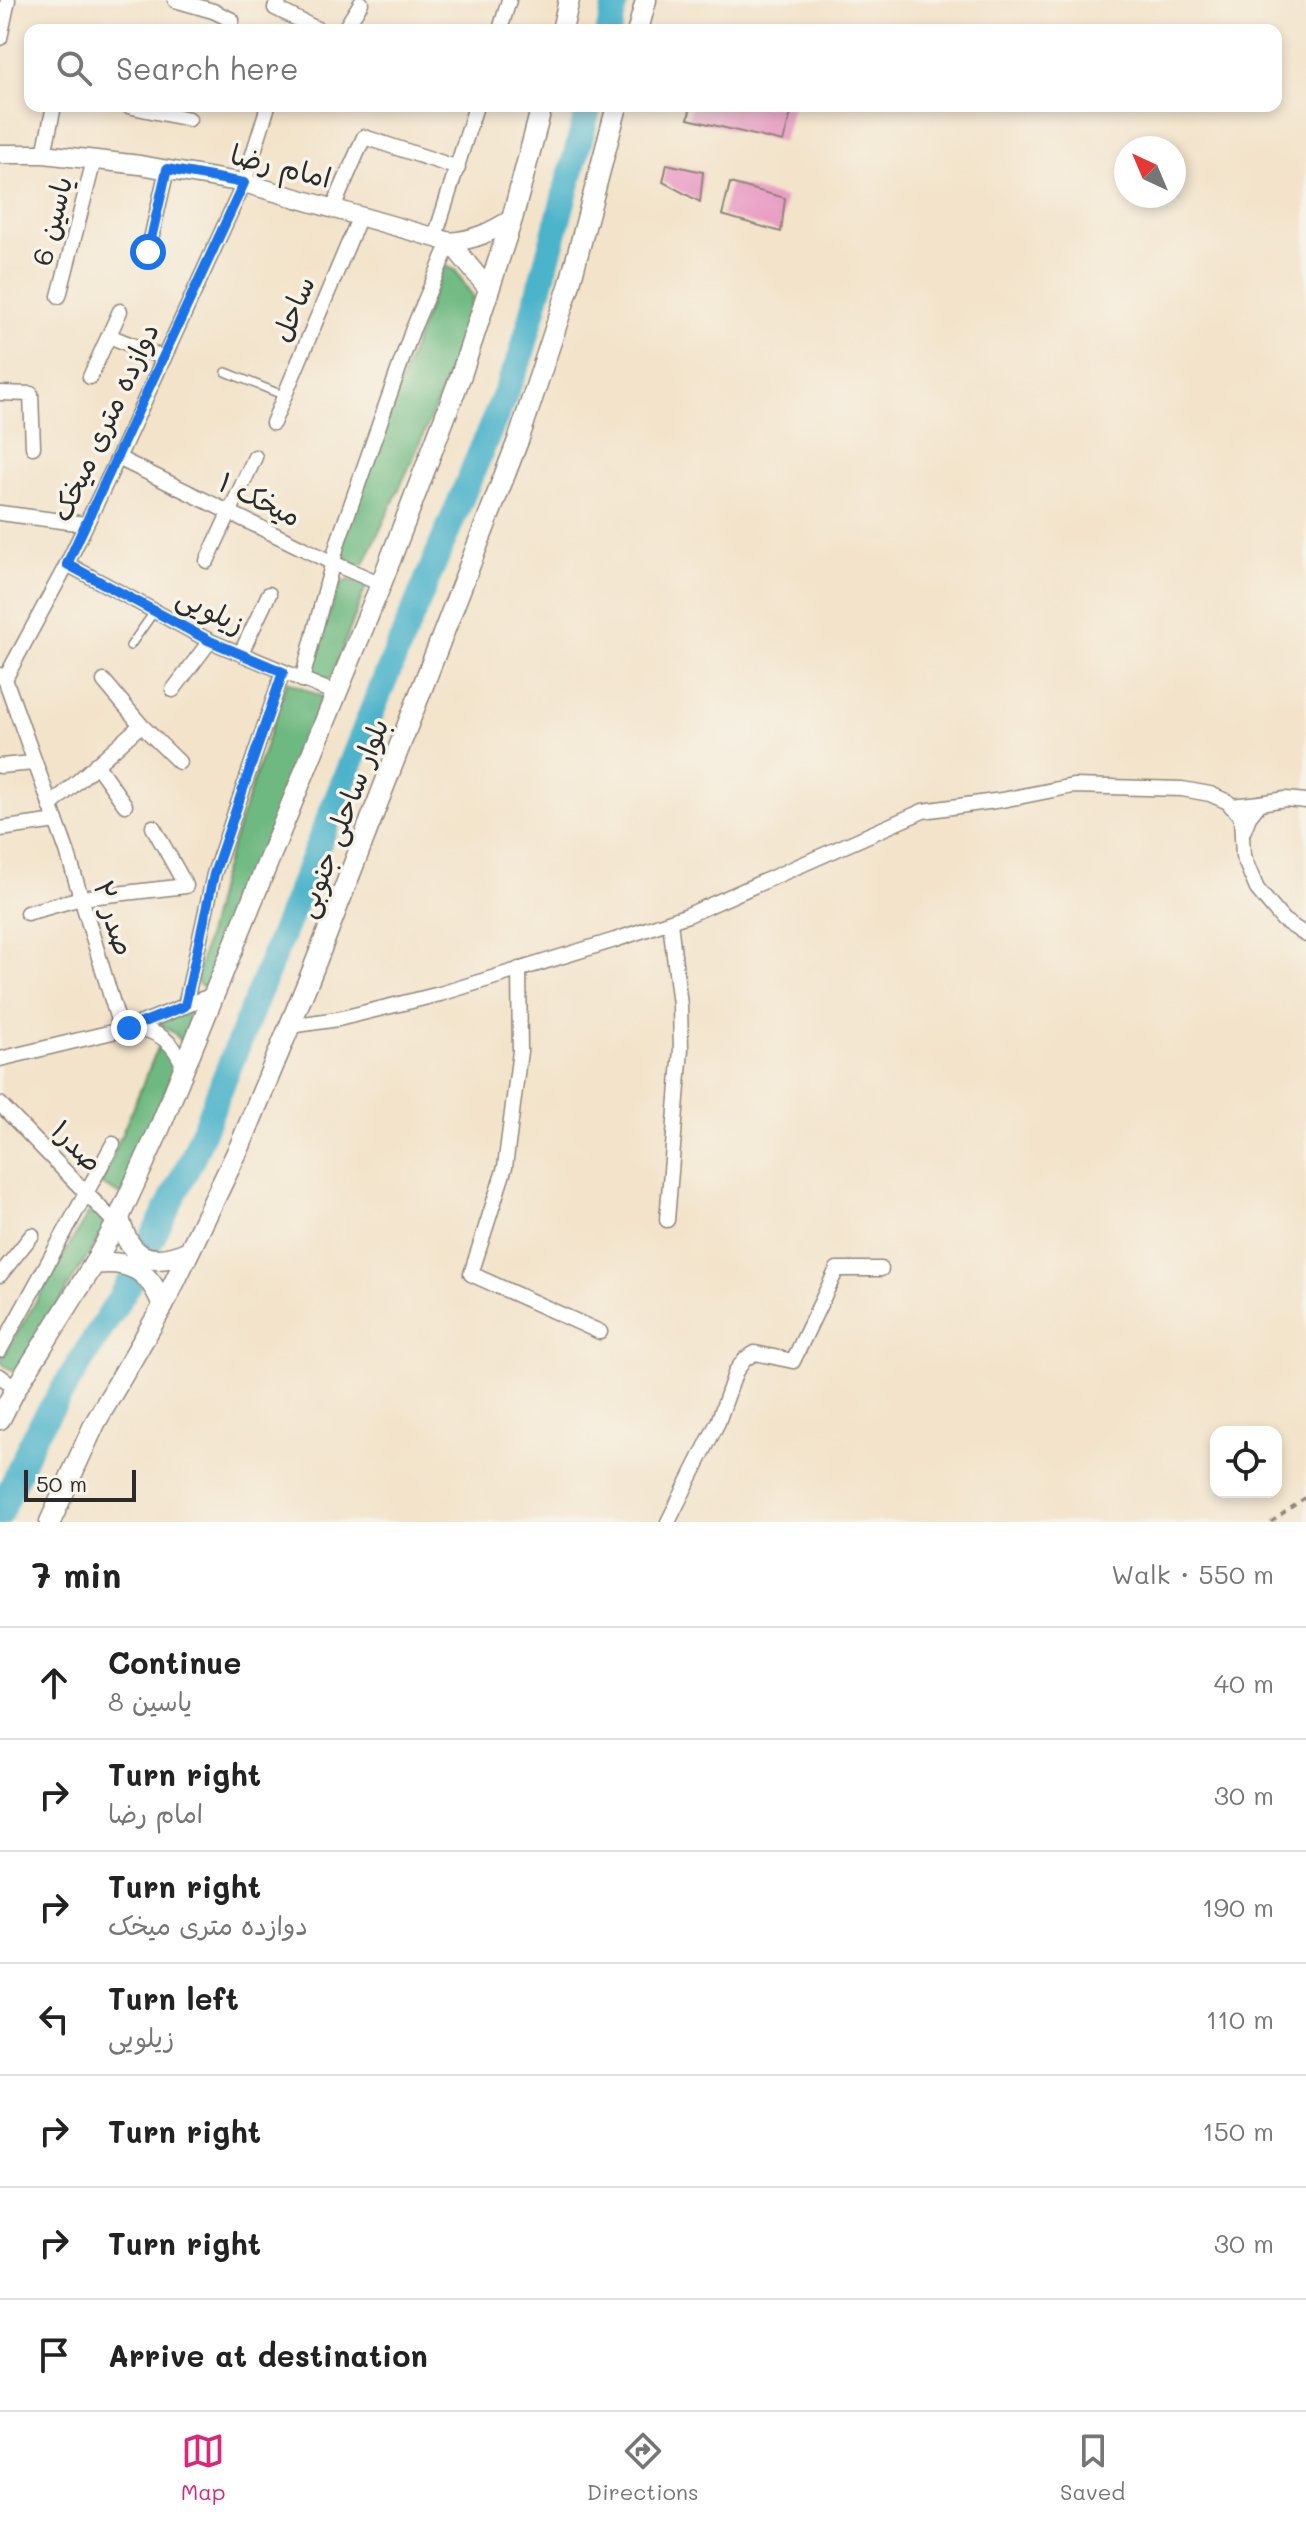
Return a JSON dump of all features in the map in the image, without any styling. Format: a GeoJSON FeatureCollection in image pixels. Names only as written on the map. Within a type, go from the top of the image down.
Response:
{"type":"FeatureCollection","features":[{"type":"Feature","properties":{"kind":"main road"},"geometry":{"type":"LineString","coordinates":[[563,24],[569,0]]}},
{"type":"Feature","properties":{"kind":"main road"},"geometry":{"type":"LineString","coordinates":[[640,24],[646,0]]}},
{"type":"Feature","properties":{"kind":"main road","name":"بلوار ساحلی جنوبی"},"geometry":{"type":"LineString","coordinates":[[0,1419],[8,1382],[94,1264],[118,1221],[184,1069],[381,584],[461,375],[512,219],[540,112]]}},
{"type":"Feature","properties":{"kind":"main road","name":"بلوار ساحلی جنوبی"},"geometry":{"type":"LineString","coordinates":[[50,1522],[95,1423],[163,1306],[240,1146],[290,1026],[519,438],[569,287],[615,112]]}},
{"type":"Feature","properties":{"kind":"main road"},"geometry":{"type":"LineString","coordinates":[[118,1221],[125,1241],[143,1257],[167,1261],[189,1251]]}},
{"type":"Feature","properties":{"kind":"main road"},"geometry":{"type":"LineString","coordinates":[[94,1264],[112,1262],[130,1265],[145,1275],[157,1289],[163,1306]]}},
{"type":"Feature","properties":{"kind":"street"},"geometry":{"type":"LineString","coordinates":[[0,38],[8,0]]}},
{"type":"Feature","properties":{"kind":"street"},"geometry":{"type":"LineString","coordinates":[[175,0],[213,11],[232,20],[231,24]]}},
{"type":"Feature","properties":{"kind":"street"},"geometry":{"type":"LineString","coordinates":[[280,0],[275,8],[296,24]]}},
{"type":"Feature","properties":{"kind":"street"},"geometry":{"type":"LineString","coordinates":[[502,24],[509,0]]}},
{"type":"Feature","properties":{"kind":"street"},"geometry":{"type":"LineString","coordinates":[[348,24],[361,3]]}},
{"type":"Feature","properties":{"kind":"street"},"geometry":{"type":"LineString","coordinates":[[44,154],[53,112]]}},
{"type":"Feature","properties":{"kind":"street"},"geometry":{"type":"LineString","coordinates":[[156,112],[189,119]]}},
{"type":"Feature","properties":{"kind":"street","name":"دوازده متری میخک"},"geometry":{"type":"LineString","coordinates":[[2,677],[67,564],[118,458],[244,183],[266,112]]}},
{"type":"Feature","properties":{"kind":"street"},"geometry":{"type":"LineString","coordinates":[[302,680],[335,564],[338,542],[442,239],[474,112]]}},
{"type":"Feature","properties":{"kind":"street"},"geometry":{"type":"LineString","coordinates":[[333,208],[364,137],[458,168]]}},
{"type":"Feature","properties":{"kind":"street","name":"امام رضا"},"geometry":{"type":"LineString","coordinates":[[0,154],[44,154],[167,169],[244,183],[442,239]]}},
{"type":"Feature","properties":{"kind":"street","name":"یاسین 6"},"geometry":{"type":"LineString","coordinates":[[59,296],[94,160]]}},
{"type":"Feature","properties":{"kind":"street"},"geometry":{"type":"LineString","coordinates":[[148,252],[167,169]]}},
{"type":"Feature","properties":{"kind":"street","name":"ساحل"},"geometry":{"type":"LineString","coordinates":[[273,423],[360,216]]}},
{"type":"Feature","properties":{"kind":"street"},"geometry":{"type":"LineString","coordinates":[[442,239],[472,240],[512,219]]}},
{"type":"Feature","properties":{"kind":"street"},"geometry":{"type":"LineString","coordinates":[[442,239],[489,290]]}},
{"type":"Feature","properties":{"kind":"street"},"geometry":{"type":"LineString","coordinates":[[90,377],[120,311]]}},
{"type":"Feature","properties":{"kind":"street"},"geometry":{"type":"LineString","coordinates":[[109,336],[164,358]]}},
{"type":"Feature","properties":{"kind":"street"},"geometry":{"type":"LineString","coordinates":[[0,393],[31,394],[33,447]]}},
{"type":"Feature","properties":{"kind":"street"},"geometry":{"type":"LineString","coordinates":[[207,561],[255,457]]}},
{"type":"Feature","properties":{"kind":"street","name":"میخک ۱"},"geometry":{"type":"LineString","coordinates":[[118,458],[381,584]]}},
{"type":"Feature","properties":{"kind":"street"},"geometry":{"type":"LineString","coordinates":[[0,513],[85,524]]}},
{"type":"Feature","properties":{"kind":"street","name":"زیلویی"},"geometry":{"type":"LineString","coordinates":[[67,564],[210,641],[335,693]]}},
{"type":"Feature","properties":{"kind":"street"},"geometry":{"type":"LineString","coordinates":[[241,653],[269,594]]}},
{"type":"Feature","properties":{"kind":"street"},"geometry":{"type":"LineString","coordinates":[[173,690],[210,641]]}},
{"type":"Feature","properties":{"kind":"street"},"geometry":{"type":"LineString","coordinates":[[185,1006],[214,874],[283,672]]}},
{"type":"Feature","properties":{"kind":"street","name":"صدر ۲"},"geometry":{"type":"LineString","coordinates":[[2,677],[56,821],[125,1029]]}},
{"type":"Feature","properties":{"kind":"street"},"geometry":{"type":"LineString","coordinates":[[104,681],[141,725],[179,762]]}},
{"type":"Feature","properties":{"kind":"street"},"geometry":{"type":"LineString","coordinates":[[50,806],[141,725]]}},
{"type":"Feature","properties":{"kind":"street"},"geometry":{"type":"LineString","coordinates":[[0,766],[34,763]]}},
{"type":"Feature","properties":{"kind":"street"},"geometry":{"type":"LineString","coordinates":[[96,764],[125,805]]}},
{"type":"Feature","properties":{"kind":"street"},"geometry":{"type":"LineString","coordinates":[[290,1026],[338,1019],[440,994],[670,922],[923,811],[1073,786],[1182,789],[1210,794],[1228,802],[1241,817],[1243,856],[1257,889],[1283,920],[1306,935]]}},
{"type":"Feature","properties":{"kind":"street"},"geometry":{"type":"LineString","coordinates":[[1231,806],[1285,799],[1306,801]]}},
{"type":"Feature","properties":{"kind":"street"},"geometry":{"type":"LineString","coordinates":[[1242,834],[1249,817],[1260,803]]}},
{"type":"Feature","properties":{"kind":"street"},"geometry":{"type":"LineString","coordinates":[[0,829],[56,821]]}},
{"type":"Feature","properties":{"kind":"street"},"geometry":{"type":"LineString","coordinates":[[27,913],[81,898],[186,886],[153,827]]}},
{"type":"Feature","properties":{"kind":"street"},"geometry":{"type":"LineString","coordinates":[[667,1220],[681,1049],[680,1005],[670,922]]}},
{"type":"Feature","properties":{"kind":"street"},"geometry":{"type":"LineString","coordinates":[[519,969],[520,1051],[505,1167],[471,1274],[600,1332]]}},
{"type":"Feature","properties":{"kind":"street"},"geometry":{"type":"LineString","coordinates":[[0,1059],[125,1029],[215,994]]}},
{"type":"Feature","properties":{"kind":"street"},"geometry":{"type":"LineString","coordinates":[[125,1029],[146,1029],[161,1036],[172,1045],[184,1069]]}},
{"type":"Feature","properties":{"kind":"street","name":"صدر۱"},"geometry":{"type":"LineString","coordinates":[[0,1104],[87,1194],[118,1221]]}},
{"type":"Feature","properties":{"kind":"street"},"geometry":{"type":"LineString","coordinates":[[0,1350],[113,1144]]}},
{"type":"Feature","properties":{"kind":"street"},"geometry":{"type":"LineString","coordinates":[[0,1275],[32,1235]]}},
{"type":"Feature","properties":{"kind":"street"},"geometry":{"type":"LineString","coordinates":[[668,1522],[718,1422],[736,1371],[745,1359],[755,1353],[793,1361],[837,1269],[881,1269]]}},
{"type":"Feature","properties":{"kind":"lane"},"geometry":{"type":"LineString","coordinates":[[226,372],[285,396]]}},
{"type":"Feature","properties":{"kind":"lane"},"geometry":{"type":"LineString","coordinates":[[130,646],[155,612]]}},
{"type":"Feature","properties":{"kind":"path"},"geometry":{"type":"LineString","coordinates":[[1271,1522],[1306,1497]]}},
{"type":"Feature","properties":{"kind":"green space"},"geometry":{"type":"Polygon","coordinates":[[[444,265],[455,270],[473,297],[463,332],[395,499],[364,564],[357,566],[338,550],[444,265]]]}},
{"type":"Feature","properties":{"kind":"green space"},"geometry":{"type":"Polygon","coordinates":[[[350,580],[366,586],[331,679],[309,674],[337,591],[343,582],[350,580]]]}},
{"type":"Feature","properties":{"kind":"green space"},"geometry":{"type":"Polygon","coordinates":[[[287,681],[323,697],[208,986],[201,986],[196,981],[221,878],[287,681]]]}},
{"type":"Feature","properties":{"kind":"green space"},"geometry":{"type":"Polygon","coordinates":[[[196,1010],[183,1044],[159,1023],[196,1010]]]}},
{"type":"Feature","properties":{"kind":"green space"},"geometry":{"type":"Polygon","coordinates":[[[159,1045],[176,1065],[122,1195],[101,1184],[159,1045]]]}},
{"type":"Feature","properties":{"kind":"green space"},"geometry":{"type":"Polygon","coordinates":[[[97,1199],[114,1213],[15,1373],[0,1362],[97,1199]]]}},
{"type":"Feature","properties":{"kind":"building"},"geometry":{"type":"Polygon","coordinates":[[[690,112],[791,112],[783,142],[688,119],[690,112]]]}},
{"type":"Feature","properties":{"kind":"building"},"geometry":{"type":"Polygon","coordinates":[[[667,164],[703,172],[700,202],[663,182],[667,164]]]}},
{"type":"Feature","properties":{"kind":"building"},"geometry":{"type":"Polygon","coordinates":[[[730,183],[785,198],[781,232],[722,215],[730,183]]]}},
{"type":"Feature","properties":{"kind":"waterway"},"geometry":{"type":"LineString","coordinates":[[610,24],[616,0]]}},
{"type":"Feature","properties":{"kind":"waterway"},"geometry":{"type":"LineString","coordinates":[[0,1514],[34,1436],[129,1284],[192,1159],[376,701],[521,356],[587,112]]}},
{"type":"Feature","properties":{"kind":"route"},"geometry":{"type":"LineString","coordinates":[[129,1028],[185,1006],[214,874],[283,672],[210,641],[67,564],[244,183],[167,169],[148,252]]}}]}
